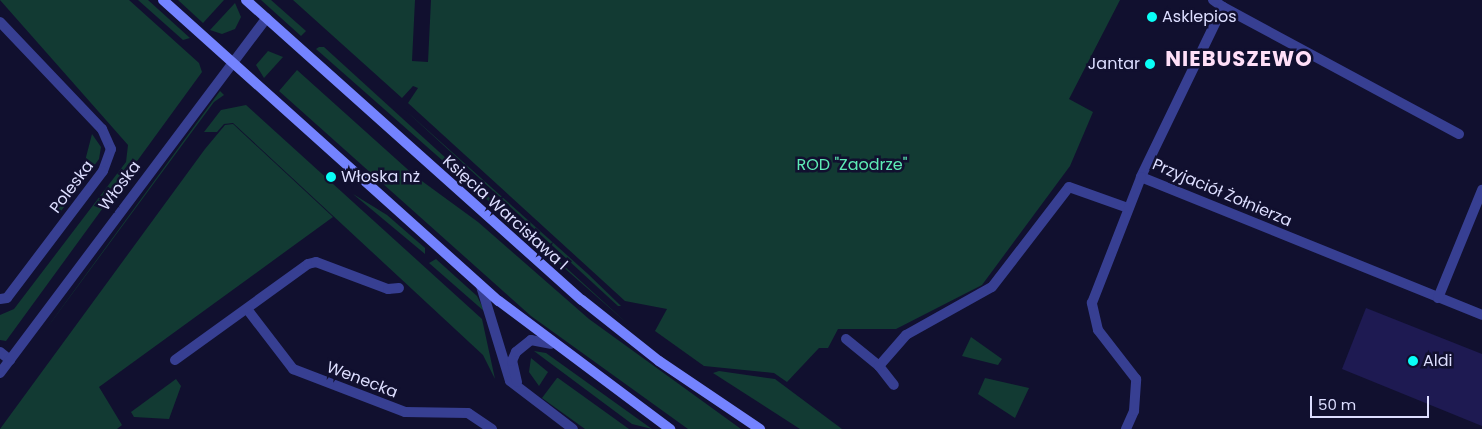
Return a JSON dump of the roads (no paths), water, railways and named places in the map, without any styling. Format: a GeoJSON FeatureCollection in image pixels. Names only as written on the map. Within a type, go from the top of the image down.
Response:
{"type":"FeatureCollection","features":[{"type":"Feature","properties":{"kind":"street"},"geometry":{"type":"LineString","coordinates":[[163,0],[482,286],[551,344],[670,429]]}},
{"type":"Feature","properties":{"kind":"street","name":"Księcia Warcisława I"},"geometry":{"type":"LineString","coordinates":[[246,0],[582,300],[659,361],[760,429]]}},
{"type":"Feature","properties":{"kind":"street"},"geometry":{"type":"LineString","coordinates":[[1213,0],[1459,134]]}},
{"type":"Feature","properties":{"kind":"street","name":"Przyjaciół Żołnierza"},"geometry":{"type":"LineString","coordinates":[[1223,7],[1140,177],[1482,315]]}},
{"type":"Feature","properties":{"kind":"street","name":"Włoska"},"geometry":{"type":"LineString","coordinates":[[0,374],[231,62],[266,18]]}},
{"type":"Feature","properties":{"kind":"street","name":"Poleska"},"geometry":{"type":"LineString","coordinates":[[0,22],[102,129],[111,149],[103,171],[7,298],[0,299]]}},
{"type":"Feature","properties":{"kind":"street"},"geometry":{"type":"LineString","coordinates":[[1126,429],[1134,411],[1136,379],[1098,330],[1092,303],[1140,177]]}},
{"type":"Feature","properties":{"kind":"street"},"geometry":{"type":"LineString","coordinates":[[879,366],[906,335],[992,287],[1068,187],[1128,208]]}},
{"type":"Feature","properties":{"kind":"street"},"geometry":{"type":"LineString","coordinates":[[1438,298],[1482,190]]}},
{"type":"Feature","properties":{"kind":"street"},"geometry":{"type":"LineString","coordinates":[[175,360],[316,262],[388,289],[398,288]]}},
{"type":"Feature","properties":{"kind":"street"},"geometry":{"type":"LineString","coordinates":[[482,286],[507,374],[558,425],[573,429]]}},
{"type":"Feature","properties":{"kind":"street","name":"Wenecka"},"geometry":{"type":"LineString","coordinates":[[247,309],[293,370],[405,412],[468,413],[492,429]]}},
{"type":"Feature","properties":{"kind":"street"},"geometry":{"type":"LineString","coordinates":[[846,338],[879,366],[894,385]]}},
{"type":"Feature","properties":{"kind":"street"},"geometry":{"type":"LineString","coordinates":[[530,399],[516,378],[512,361],[531,340],[551,344]]}},
{"type":"Feature","properties":{"kind":"street"},"geometry":{"type":"LineString","coordinates":[[0,352],[10,360]]}},
{"type":"Feature","properties":{"kind":"place","name":"Asklepios"},"geometry":{"type":"Point","coordinates":[1152,17]}},
{"type":"Feature","properties":{"kind":"place","name":"Jantar"},"geometry":{"type":"Point","coordinates":[1150,64]}},
{"type":"Feature","properties":{"kind":"place","name":"Włoska nż"},"geometry":{"type":"Point","coordinates":[331,177]}},
{"type":"Feature","properties":{"kind":"place","name":"Aldi"},"geometry":{"type":"Point","coordinates":[1413,361]}},
{"type":"Feature","properties":{"kind":"district","name":"NIEBUSZEWO"},"geometry":{"type":"Point","coordinates":[1239,59]}},
{"type":"Feature","properties":{"kind":"park label","name":"ROD \"Zaodrze\""},"geometry":{"type":"Point","coordinates":[852,165]}}]}
